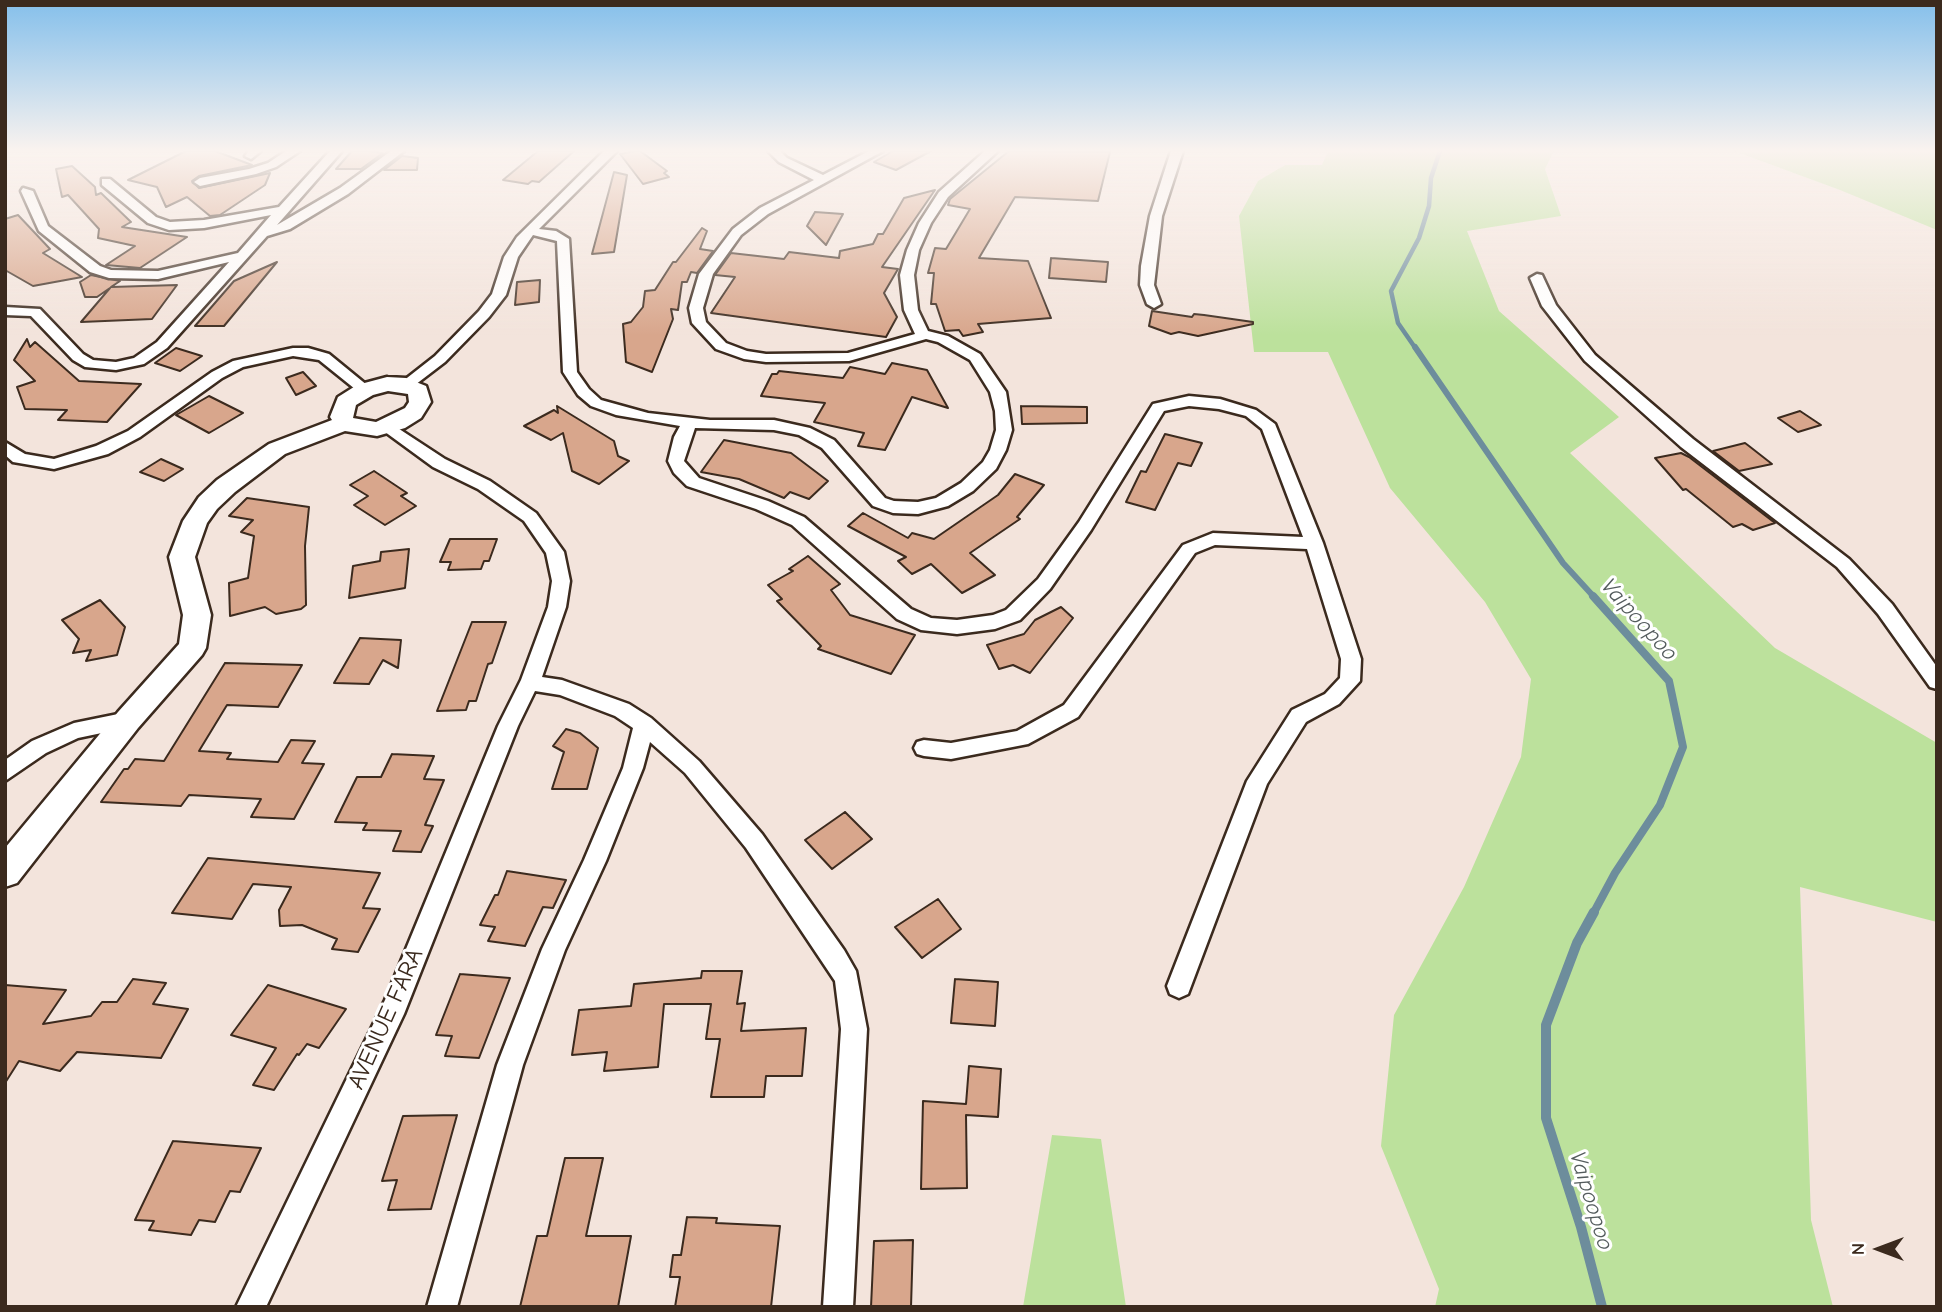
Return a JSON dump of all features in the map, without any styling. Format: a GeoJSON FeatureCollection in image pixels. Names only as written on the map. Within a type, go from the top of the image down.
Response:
{"type":"FeatureCollection","features":[{"type":"Feature","properties":{"kind":"main road"},"geometry":{"type":"LineString","coordinates":[[5,873],[118,721],[192,649],[198,615],[182,557],[195,521],[208,503],[235,479],[277,449],[345,423],[367,429],[387,426],[405,418],[420,402],[418,391],[406,385],[387,384],[365,390],[346,402],[341,417],[345,423]]}},
{"type":"Feature","properties":{"kind":"street"},"geometry":{"type":"LineString","coordinates":[[36,212],[43,228],[99,271],[121,275],[158,275],[244,255]]}},
{"type":"Feature","properties":{"kind":"street"},"geometry":{"type":"LineString","coordinates":[[143,212],[163,225],[204,224],[269,212]]}},
{"type":"Feature","properties":{"kind":"street"},"geometry":{"type":"LineString","coordinates":[[5,312],[35,312],[78,356],[90,364],[109,366],[131,363],[162,345],[279,212]]}},
{"type":"Feature","properties":{"kind":"street"},"geometry":{"type":"LineString","coordinates":[[263,233],[286,226],[309,212]]}},
{"type":"Feature","properties":{"kind":"street"},"geometry":{"type":"LineString","coordinates":[[406,385],[440,359],[484,314],[499,295],[515,249],[549,212]]}},
{"type":"Feature","properties":{"kind":"street"},"geometry":{"type":"LineString","coordinates":[[762,212],[722,248],[706,274],[699,293],[696,308],[699,323],[721,346],[744,355],[765,358],[849,357],[926,335]]}},
{"type":"Feature","properties":{"kind":"street"},"geometry":{"type":"LineString","coordinates":[[530,231],[551,234],[562,239],[570,372],[583,392],[596,402],[621,412],[690,423],[774,425],[804,431],[828,444],[879,502],[910,509],[942,502],[962,491],[990,465],[1004,430],[1003,411],[995,387],[975,358],[943,339],[922,334],[911,310],[907,271],[913,250],[932,212]]}},
{"type":"Feature","properties":{"kind":"street"},"geometry":{"type":"LineString","coordinates":[[1154,304],[1147,285],[1157,212]]}},
{"type":"Feature","properties":{"kind":"street"},"geometry":{"type":"LineString","coordinates":[[1537,278],[1549,306],[1590,358],[1687,443],[1843,563],[1885,609],[1937,682]]}},
{"type":"Feature","properties":{"kind":"street"},"geometry":{"type":"LineString","coordinates":[[5,447],[19,458],[54,464],[102,450],[134,434],[217,375],[238,364],[293,352],[308,352],[324,357],[365,390]]}},
{"type":"Feature","properties":{"kind":"street"},"geometry":{"type":"LineString","coordinates":[[690,423],[682,437],[676,461],[688,478],[700,486],[762,505],[798,521],[904,614],[928,625],[976,626],[1013,615],[1044,584],[1085,526],[1158,407],[1189,401],[1220,404],[1251,413],[1269,427],[1314,543],[1351,659],[1350,681],[1332,699],[1299,716],[1258,781],[1179,986]]}},
{"type":"Feature","properties":{"kind":"street","name":"AVENUE FARA"},"geometry":{"type":"LineString","coordinates":[[251,1307],[395,1006],[508,726],[530,682],[556,616],[561,581],[555,552],[530,517],[484,485],[439,463],[387,426]]}},
{"type":"Feature","properties":{"kind":"street"},"geometry":{"type":"LineString","coordinates":[[923,748],[951,751],[1021,738],[1071,711],[1189,549],[1213,539],[1314,543]]}},
{"type":"Feature","properties":{"kind":"street"},"geometry":{"type":"LineString","coordinates":[[530,682],[555,686],[614,706],[644,724],[692,767],[754,841],[836,958],[847,979],[854,1029],[838,1307]]}},
{"type":"Feature","properties":{"kind":"street"},"geometry":{"type":"LineString","coordinates":[[5,772],[39,747],[74,731],[118,721]]}},
{"type":"Feature","properties":{"kind":"street"},"geometry":{"type":"LineString","coordinates":[[442,1307],[510,1065],[554,949],[595,862],[633,768],[644,724]]}},
{"type":"Feature","properties":{"kind":"green space"},"geometry":{"type":"Polygon","coordinates":[[[1241,212],[1560,212],[1561,216],[1467,231],[1499,311],[1619,417],[1570,453],[1775,648],[1937,743],[1937,922],[1800,887],[1811,1220],[1833,1307],[1435,1307],[1439,1289],[1381,1146],[1394,1015],[1464,887],[1521,757],[1531,679],[1485,602],[1390,488],[1328,352],[1254,352],[1239,216],[1241,212]]]}},
{"type":"Feature","properties":{"kind":"green space"},"geometry":{"type":"Polygon","coordinates":[[[1894,212],[1937,212],[1937,230],[1894,212]]]}},
{"type":"Feature","properties":{"kind":"green space"},"geometry":{"type":"Polygon","coordinates":[[[1052,1135],[1101,1139],[1126,1307],[1023,1307],[1052,1135]]]}},
{"type":"Feature","properties":{"kind":"building"},"geometry":{"type":"Polygon","coordinates":[[[84,212],[121,212],[131,222],[122,227],[187,237],[140,268],[106,265],[135,246],[98,238],[99,229],[84,212]]]}},
{"type":"Feature","properties":{"kind":"building"},"geometry":{"type":"Polygon","coordinates":[[[205,212],[224,212],[220,215],[210,216],[205,212]]]}},
{"type":"Feature","properties":{"kind":"building"},"geometry":{"type":"Polygon","coordinates":[[[603,212],[621,212],[614,252],[592,254],[603,212]]]}},
{"type":"Feature","properties":{"kind":"building"},"geometry":{"type":"Polygon","coordinates":[[[815,212],[843,214],[826,245],[807,226],[815,212]]]}},
{"type":"Feature","properties":{"kind":"building"},"geometry":{"type":"Polygon","coordinates":[[[896,212],[920,212],[882,267],[898,269],[884,293],[897,317],[886,337],[711,313],[735,277],[715,275],[731,253],[784,259],[789,252],[839,258],[840,251],[873,244],[878,234],[883,234],[896,212]]]}},
{"type":"Feature","properties":{"kind":"building"},"geometry":{"type":"Polygon","coordinates":[[[968,212],[1006,212],[979,258],[1028,261],[1051,318],[978,324],[983,332],[963,336],[959,330],[945,331],[936,304],[931,304],[934,273],[928,273],[935,248],[946,249],[968,212]]]}},
{"type":"Feature","properties":{"kind":"building"},"geometry":{"type":"Polygon","coordinates":[[[18,215],[50,249],[43,253],[82,277],[33,286],[5,270],[5,219],[18,215]]]}},
{"type":"Feature","properties":{"kind":"building"},"geometry":{"type":"Polygon","coordinates":[[[702,228],[707,231],[700,249],[713,251],[697,273],[691,272],[687,282],[682,282],[678,310],[671,309],[673,319],[652,372],[626,362],[623,324],[631,322],[643,307],[645,291],[655,290],[673,262],[676,262],[702,228]]]}},
{"type":"Feature","properties":{"kind":"building"},"geometry":{"type":"Polygon","coordinates":[[[1051,258],[1108,262],[1106,282],[1049,278],[1051,258]]]}},
{"type":"Feature","properties":{"kind":"building"},"geometry":{"type":"Polygon","coordinates":[[[277,262],[224,326],[195,326],[234,281],[277,262]]]}},
{"type":"Feature","properties":{"kind":"building"},"geometry":{"type":"Polygon","coordinates":[[[91,275],[120,281],[111,287],[177,285],[152,319],[81,322],[110,288],[97,297],[85,297],[80,282],[91,275]]]}},
{"type":"Feature","properties":{"kind":"building"},"geometry":{"type":"Polygon","coordinates":[[[540,280],[539,302],[515,305],[517,282],[540,280]]]}},
{"type":"Feature","properties":{"kind":"building"},"geometry":{"type":"Polygon","coordinates":[[[1152,311],[1192,317],[1194,314],[1204,315],[1253,324],[1198,336],[1179,332],[1171,334],[1149,326],[1152,311]]]}},
{"type":"Feature","properties":{"kind":"building"},"geometry":{"type":"Polygon","coordinates":[[[27,339],[30,347],[35,342],[79,381],[141,384],[107,422],[58,420],[67,410],[25,409],[17,387],[35,381],[14,360],[27,339]]]}},
{"type":"Feature","properties":{"kind":"building"},"geometry":{"type":"Polygon","coordinates":[[[176,348],[202,356],[180,371],[155,363],[176,348]]]}},
{"type":"Feature","properties":{"kind":"building"},"geometry":{"type":"Polygon","coordinates":[[[892,363],[927,370],[948,408],[912,397],[885,450],[858,446],[864,433],[814,422],[825,403],[761,396],[772,374],[779,371],[843,378],[850,367],[885,374],[892,363]]]}},
{"type":"Feature","properties":{"kind":"building"},"geometry":{"type":"Polygon","coordinates":[[[303,372],[316,386],[296,395],[286,378],[303,372]]]}},
{"type":"Feature","properties":{"kind":"building"},"geometry":{"type":"Polygon","coordinates":[[[209,396],[243,413],[209,433],[176,415],[209,396]]]}},
{"type":"Feature","properties":{"kind":"building"},"geometry":{"type":"Polygon","coordinates":[[[557,406],[614,441],[618,456],[629,461],[599,484],[572,471],[563,433],[551,440],[524,426],[554,410],[558,413],[557,406]]]}},
{"type":"Feature","properties":{"kind":"building"},"geometry":{"type":"Polygon","coordinates":[[[1021,406],[1087,407],[1087,423],[1022,424],[1021,406]]]}},
{"type":"Feature","properties":{"kind":"building"},"geometry":{"type":"Polygon","coordinates":[[[1800,411],[1821,425],[1798,432],[1778,418],[1800,411]]]}},
{"type":"Feature","properties":{"kind":"building"},"geometry":{"type":"Polygon","coordinates":[[[1165,434],[1202,443],[1191,466],[1178,463],[1155,510],[1126,502],[1141,471],[1146,472],[1165,434]]]}},
{"type":"Feature","properties":{"kind":"building"},"geometry":{"type":"Polygon","coordinates":[[[724,440],[791,453],[828,481],[809,499],[790,492],[784,498],[739,479],[701,472],[724,440]]]}},
{"type":"Feature","properties":{"kind":"building"},"geometry":{"type":"Polygon","coordinates":[[[1745,443],[1772,464],[1739,471],[1713,451],[1745,443]]]}},
{"type":"Feature","properties":{"kind":"building"},"geometry":{"type":"Polygon","coordinates":[[[1681,453],[1775,523],[1753,530],[1742,524],[1733,527],[1686,489],[1683,490],[1655,458],[1681,453]]]}},
{"type":"Feature","properties":{"kind":"building"},"geometry":{"type":"Polygon","coordinates":[[[161,459],[183,469],[164,481],[140,472],[161,459]]]}},
{"type":"Feature","properties":{"kind":"building"},"geometry":{"type":"Polygon","coordinates":[[[374,471],[407,493],[401,496],[416,506],[385,525],[354,505],[368,496],[350,485],[374,471]]]}},
{"type":"Feature","properties":{"kind":"building"},"geometry":{"type":"Polygon","coordinates":[[[1015,474],[1044,485],[1017,517],[1020,519],[970,553],[995,575],[962,593],[931,564],[912,574],[898,561],[906,557],[848,526],[863,513],[908,538],[912,533],[934,539],[998,495],[1015,474]]]}},
{"type":"Feature","properties":{"kind":"building"},"geometry":{"type":"Polygon","coordinates":[[[247,498],[309,507],[305,546],[306,605],[301,609],[276,614],[265,607],[230,616],[229,583],[248,578],[254,536],[241,532],[253,520],[229,516],[247,498]]]}},
{"type":"Feature","properties":{"kind":"building"},"geometry":{"type":"Polygon","coordinates":[[[450,539],[497,539],[489,561],[484,561],[481,569],[448,570],[451,562],[440,562],[450,539]]]}},
{"type":"Feature","properties":{"kind":"building"},"geometry":{"type":"Polygon","coordinates":[[[409,549],[405,588],[349,598],[353,566],[380,561],[381,552],[409,549]]]}},
{"type":"Feature","properties":{"kind":"building"},"geometry":{"type":"Polygon","coordinates":[[[808,556],[840,584],[831,590],[850,615],[915,635],[891,674],[818,649],[821,646],[777,601],[782,599],[768,585],[793,571],[789,569],[808,556]]]}},
{"type":"Feature","properties":{"kind":"building"},"geometry":{"type":"Polygon","coordinates":[[[100,600],[125,627],[117,655],[86,661],[91,650],[73,653],[79,639],[62,620],[100,600]]]}},
{"type":"Feature","properties":{"kind":"building"},"geometry":{"type":"Polygon","coordinates":[[[1061,607],[1073,618],[1030,673],[1013,665],[999,669],[987,645],[1024,634],[1035,620],[1061,607]]]}},
{"type":"Feature","properties":{"kind":"building"},"geometry":{"type":"Polygon","coordinates":[[[472,622],[506,622],[476,701],[469,701],[466,710],[437,711],[472,622]]]}},
{"type":"Feature","properties":{"kind":"building"},"geometry":{"type":"Polygon","coordinates":[[[360,638],[401,640],[398,668],[383,660],[369,684],[334,683],[360,638]]]}},
{"type":"Feature","properties":{"kind":"building"},"geometry":{"type":"Polygon","coordinates":[[[225,663],[302,665],[278,707],[227,705],[199,751],[231,753],[227,759],[278,762],[291,740],[315,741],[302,763],[324,764],[294,819],[251,817],[261,799],[189,795],[181,806],[101,802],[124,769],[128,769],[135,759],[164,761],[225,663]]]}},
{"type":"Feature","properties":{"kind":"building"},"geometry":{"type":"Polygon","coordinates":[[[566,729],[580,733],[598,748],[587,789],[552,789],[564,752],[553,746],[566,729]]]}},
{"type":"Feature","properties":{"kind":"building"},"geometry":{"type":"Polygon","coordinates":[[[392,754],[434,756],[424,779],[444,780],[425,825],[433,826],[421,852],[393,851],[401,831],[363,830],[367,823],[335,822],[357,777],[381,777],[392,754]]]}},
{"type":"Feature","properties":{"kind":"building"},"geometry":{"type":"Polygon","coordinates":[[[845,812],[872,839],[832,869],[805,840],[845,812]]]}},
{"type":"Feature","properties":{"kind":"building"},"geometry":{"type":"Polygon","coordinates":[[[208,858],[380,873],[363,908],[380,909],[358,952],[332,949],[337,939],[302,925],[280,926],[279,910],[291,887],[253,884],[232,919],[172,913],[208,858]]]}},
{"type":"Feature","properties":{"kind":"building"},"geometry":{"type":"Polygon","coordinates":[[[507,871],[566,880],[553,908],[543,907],[525,946],[488,941],[495,927],[480,925],[495,895],[498,895],[507,871]]]}},
{"type":"Feature","properties":{"kind":"building"},"geometry":{"type":"Polygon","coordinates":[[[938,899],[961,929],[922,958],[895,927],[938,899]]]}},
{"type":"Feature","properties":{"kind":"building"},"geometry":{"type":"Polygon","coordinates":[[[702,971],[742,971],[737,1004],[745,1003],[741,1031],[806,1028],[802,1076],[766,1076],[764,1097],[711,1097],[720,1039],[706,1039],[711,1004],[664,1004],[658,1067],[604,1071],[607,1052],[572,1055],[579,1010],[631,1006],[634,984],[701,978],[702,971]]]}},
{"type":"Feature","properties":{"kind":"building"},"geometry":{"type":"Polygon","coordinates":[[[460,974],[510,978],[479,1058],[445,1056],[452,1036],[436,1035],[460,974]]]}},
{"type":"Feature","properties":{"kind":"building"},"geometry":{"type":"Polygon","coordinates":[[[133,979],[166,983],[153,1004],[188,1009],[161,1058],[77,1052],[60,1071],[19,1061],[5,1083],[5,985],[66,990],[43,1024],[91,1016],[102,1002],[117,1002],[133,979]]]}},
{"type":"Feature","properties":{"kind":"building"},"geometry":{"type":"Polygon","coordinates":[[[955,979],[998,982],[995,1026],[951,1023],[955,979]]]}},
{"type":"Feature","properties":{"kind":"building"},"geometry":{"type":"Polygon","coordinates":[[[268,985],[346,1009],[319,1048],[307,1044],[299,1055],[297,1054],[274,1090],[253,1085],[276,1048],[231,1035],[268,985]]]}},
{"type":"Feature","properties":{"kind":"building"},"geometry":{"type":"Polygon","coordinates":[[[969,1066],[1001,1069],[998,1117],[966,1115],[967,1188],[921,1189],[923,1101],[966,1104],[969,1066]]]}},
{"type":"Feature","properties":{"kind":"building"},"geometry":{"type":"Polygon","coordinates":[[[457,1115],[431,1209],[388,1210],[397,1180],[382,1181],[403,1116],[457,1115]]]}},
{"type":"Feature","properties":{"kind":"building"},"geometry":{"type":"Polygon","coordinates":[[[173,1141],[261,1148],[240,1192],[230,1191],[215,1222],[199,1220],[191,1235],[149,1230],[154,1221],[135,1220],[173,1141]]]}},
{"type":"Feature","properties":{"kind":"building"},"geometry":{"type":"Polygon","coordinates":[[[565,1158],[603,1158],[586,1236],[631,1236],[618,1307],[520,1307],[537,1236],[547,1236],[565,1158]]]}},
{"type":"Feature","properties":{"kind":"building"},"geometry":{"type":"Polygon","coordinates":[[[687,1217],[717,1218],[716,1223],[780,1226],[771,1307],[675,1307],[680,1277],[670,1277],[673,1255],[681,1255],[687,1217]]]}},
{"type":"Feature","properties":{"kind":"building"},"geometry":{"type":"Polygon","coordinates":[[[913,1240],[911,1307],[871,1307],[874,1241],[913,1240]]]}},
{"type":"Feature","properties":{"kind":"waterway","name":"Vaipoopoo"},"geometry":{"type":"LineString","coordinates":[[1416,349],[1398,323],[1391,291],[1419,238],[1427,212]]}},
{"type":"Feature","properties":{"kind":"waterway","name":"Vaipoopoo"},"geometry":{"type":"LineString","coordinates":[[1415,347],[1563,563],[1595,598]]}},
{"type":"Feature","properties":{"kind":"waterway","name":"Vaipoopoo"},"geometry":{"type":"LineString","coordinates":[[1593,596],[1669,681],[1683,747],[1660,805],[1615,873],[1593,914]]}},
{"type":"Feature","properties":{"kind":"waterway","name":"Vaipoopoo"},"geometry":{"type":"LineString","coordinates":[[1594,912],[1577,943],[1546,1025],[1546,1118],[1581,1227],[1602,1307]]}}]}
